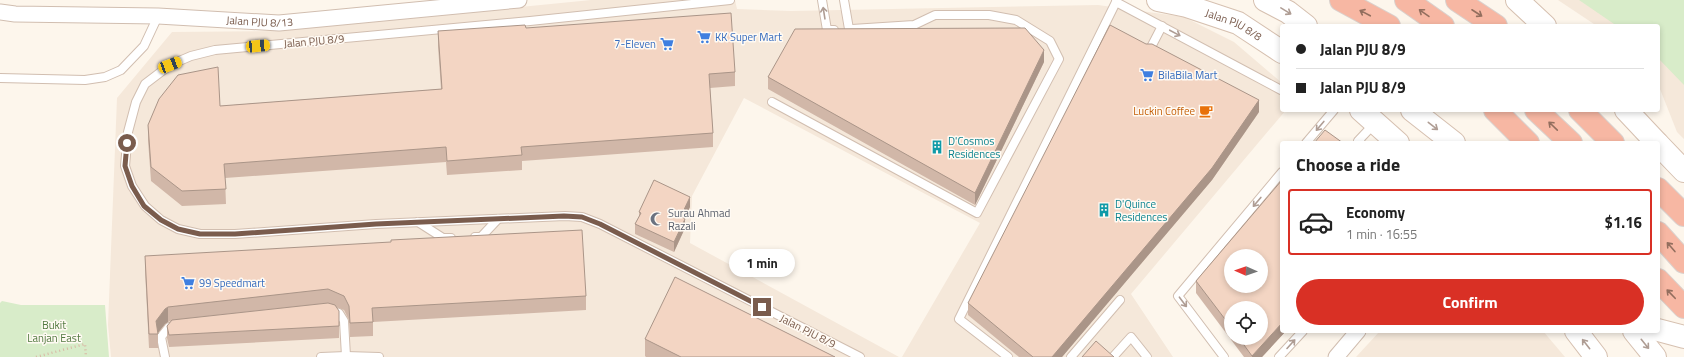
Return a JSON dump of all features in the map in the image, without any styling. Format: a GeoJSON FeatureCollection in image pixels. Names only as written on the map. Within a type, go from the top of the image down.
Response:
{"type":"FeatureCollection","features":[{"type":"Feature","properties":{"kind":"highway"},"geometry":{"type":"LineString","coordinates":[[1341,0],[1386,24]]}},
{"type":"Feature","properties":{"kind":"highway"},"geometry":{"type":"LineString","coordinates":[[1406,0],[1440,24]]}},
{"type":"Feature","properties":{"kind":"highway"},"geometry":{"type":"LineString","coordinates":[[1457,0],[1493,24]]}},
{"type":"Feature","properties":{"kind":"highway"},"geometry":{"type":"LineString","coordinates":[[1497,112],[1526,141]]}},
{"type":"Feature","properties":{"kind":"highway"},"geometry":{"type":"LineString","coordinates":[[1538,112],[1569,141]]}},
{"type":"Feature","properties":{"kind":"highway"},"geometry":{"type":"LineString","coordinates":[[1582,112],[1611,141]]}},
{"type":"Feature","properties":{"kind":"highway"},"geometry":{"type":"LineString","coordinates":[[1660,191],[1684,215]]}},
{"type":"Feature","properties":{"kind":"highway"},"geometry":{"type":"LineString","coordinates":[[1660,235],[1684,262]]}},
{"type":"Feature","properties":{"kind":"highway"},"geometry":{"type":"LineString","coordinates":[[1660,282],[1684,308]]}},
{"type":"Feature","properties":{"kind":"street","name":"Jalan PJU 8/13"},"geometry":{"type":"LineString","coordinates":[[0,12],[15,14],[158,16],[279,23],[518,0]]}},
{"type":"Feature","properties":{"kind":"street","name":"Jalan PJU 8/8"},"geometry":{"type":"LineString","coordinates":[[1158,0],[1187,6],[1238,23],[1280,51]]}},
{"type":"Feature","properties":{"kind":"street"},"geometry":{"type":"LineString","coordinates":[[1265,0],[1288,12],[1303,24]]}},
{"type":"Feature","properties":{"kind":"street"},"geometry":{"type":"LineString","coordinates":[[1517,0],[1543,24]]}},
{"type":"Feature","properties":{"kind":"street"},"geometry":{"type":"LineString","coordinates":[[1415,112],[1451,141]]}},
{"type":"Feature","properties":{"kind":"street"},"geometry":{"type":"LineString","coordinates":[[1628,112],[1656,141]]}},
{"type":"Feature","properties":{"kind":"street"},"geometry":{"type":"LineString","coordinates":[[1368,116],[1396,141]]}},
{"type":"Feature","properties":{"kind":"street"},"geometry":{"type":"LineString","coordinates":[[1660,145],[1684,171]]}},
{"type":"Feature","properties":{"kind":"street"},"geometry":{"type":"LineString","coordinates":[[1660,331],[1684,337]]}},
{"type":"Feature","properties":{"kind":"street"},"geometry":{"type":"LineString","coordinates":[[1336,357],[1356,333]]}},
{"type":"Feature","properties":{"kind":"street"},"geometry":{"type":"LineString","coordinates":[[1578,333],[1596,357]]}},
{"type":"Feature","properties":{"kind":"street"},"geometry":{"type":"LineString","coordinates":[[1636,333],[1655,357]]}},
{"type":"Feature","properties":{"kind":"lane","name":"Jalan PJU 8/9"},"geometry":{"type":"LineString","coordinates":[[730,0],[522,22],[215,50],[191,56],[170,65],[145,84],[136,102],[128,132],[125,166],[132,186],[144,206],[161,220],[178,229],[200,234],[235,234],[418,222],[564,216],[582,217],[600,224],[860,357]]}},
{"type":"Feature","properties":{"kind":"lane"},"geometry":{"type":"LineString","coordinates":[[772,102],[977,213],[1058,59],[1050,41],[1016,20],[989,15],[935,15],[914,25],[827,30],[822,0]]}},
{"type":"Feature","properties":{"kind":"lane"},"geometry":{"type":"LineString","coordinates":[[844,0],[849,29]]}},
{"type":"Feature","properties":{"kind":"lane"},"geometry":{"type":"LineString","coordinates":[[1008,357],[959,318],[1106,29],[1116,1],[1280,89]]}},
{"type":"Feature","properties":{"kind":"lane"},"geometry":{"type":"LineString","coordinates":[[0,78],[85,80],[105,77],[121,70],[144,46],[158,16]]}},
{"type":"Feature","properties":{"kind":"lane"},"geometry":{"type":"LineString","coordinates":[[1136,44],[1149,51],[1162,26]]}},
{"type":"Feature","properties":{"kind":"lane"},"geometry":{"type":"LineString","coordinates":[[1308,141],[1332,112]]}},
{"type":"Feature","properties":{"kind":"lane"},"geometry":{"type":"LineString","coordinates":[[1358,141],[1368,116]]}},
{"type":"Feature","properties":{"kind":"lane"},"geometry":{"type":"LineString","coordinates":[[1224,357],[1178,296],[1280,174]]}},
{"type":"Feature","properties":{"kind":"lane"},"geometry":{"type":"LineString","coordinates":[[418,222],[443,238],[462,238],[482,237],[498,219]]}},
{"type":"Feature","properties":{"kind":"lane"},"geometry":{"type":"LineString","coordinates":[[1071,357],[1120,300]]}},
{"type":"Feature","properties":{"kind":"lane"},"geometry":{"type":"LineString","coordinates":[[322,310],[330,309],[340,313],[344,321],[346,356]]}},
{"type":"Feature","properties":{"kind":"lane"},"geometry":{"type":"LineString","coordinates":[[165,357],[161,337],[169,327],[181,327]]}},
{"type":"Feature","properties":{"kind":"lane"},"geometry":{"type":"LineString","coordinates":[[1279,357],[1301,333]]}},
{"type":"Feature","properties":{"kind":"lane"},"geometry":{"type":"LineString","coordinates":[[1113,357],[1131,337],[1147,357]]}},
{"type":"Feature","properties":{"kind":"lane"},"geometry":{"type":"LineString","coordinates":[[321,357],[379,357]]}},
{"type":"Feature","properties":{"kind":"path"},"geometry":{"type":"LineString","coordinates":[[36,357],[85,344],[86,357]]}},
{"type":"Feature","properties":{"kind":"shaded area"},"geometry":{"type":"Polygon","coordinates":[[[591,0],[735,0],[737,9],[791,11],[1098,5],[1184,17],[1234,42],[1280,81],[1280,112],[1284,112],[1131,294],[1173,357],[902,357],[980,223],[744,98],[692,196],[690,243],[899,357],[111,357],[108,325],[117,98],[172,32],[278,31],[591,0]]]}},
{"type":"Feature","properties":{"kind":"shaded area"},"geometry":{"type":"Polygon","coordinates":[[[1558,0],[1684,0],[1684,139],[1677,132],[1660,89],[1660,24],[1594,24],[1558,0]]]}},
{"type":"Feature","properties":{"kind":"shaded area"},"geometry":{"type":"Polygon","coordinates":[[[1378,333],[1545,333],[1565,357],[1356,357],[1378,333]]]}},
{"type":"Feature","properties":{"kind":"green space"},"geometry":{"type":"Polygon","coordinates":[[[1579,0],[1684,0],[1684,85],[1660,60],[1660,24],[1614,24],[1579,0]]]}},
{"type":"Feature","properties":{"kind":"green space","name":"Bukit Lanjan East"},"geometry":{"type":"Polygon","coordinates":[[[2,301],[21,305],[105,305],[109,357],[0,357],[0,303],[2,301]]]}},
{"type":"Feature","properties":{"kind":"building"},"geometry":{"type":"Polygon","coordinates":[[[731,13],[735,72],[709,74],[713,133],[521,147],[522,155],[447,161],[446,147],[224,164],[226,189],[182,191],[151,167],[148,125],[159,99],[178,75],[218,67],[220,106],[442,89],[438,31],[525,25],[526,28],[731,13]]]}},
{"type":"Feature","properties":{"kind":"building","name":"D'Quince Residences"},"geometry":{"type":"Polygon","coordinates":[[[1110,25],[1146,44],[1152,44],[1259,100],[1212,168],[1052,357],[1033,357],[968,303],[1110,25]]]}},
{"type":"Feature","properties":{"kind":"building","name":"D'Cosmos Residences"},"geometry":{"type":"Polygon","coordinates":[[[1025,28],[1044,50],[975,193],[768,77],[795,29],[1025,28]]]}},
{"type":"Feature","properties":{"kind":"building"},"geometry":{"type":"Polygon","coordinates":[[[1325,130],[1340,141],[1316,141],[1325,130]]]}},
{"type":"Feature","properties":{"kind":"building","name":"Surau Ahmad Razali"},"geometry":{"type":"Polygon","coordinates":[[[654,180],[690,197],[681,216],[685,219],[674,242],[635,224],[654,180]]]}},
{"type":"Feature","properties":{"kind":"building"},"geometry":{"type":"Polygon","coordinates":[[[1280,182],[1280,325],[1268,338],[1268,301],[1224,301],[1224,318],[1196,281],[1280,182]]]}},
{"type":"Feature","properties":{"kind":"building"},"geometry":{"type":"Polygon","coordinates":[[[582,230],[586,296],[372,308],[373,322],[350,323],[349,306],[344,296],[328,289],[168,307],[156,321],[158,334],[149,334],[145,256],[391,242],[391,240],[582,230]]]}},
{"type":"Feature","properties":{"kind":"building"},"geometry":{"type":"Polygon","coordinates":[[[675,277],[835,357],[681,357],[645,339],[675,277]]]}},
{"type":"Feature","properties":{"kind":"building"},"geometry":{"type":"Polygon","coordinates":[[[328,303],[335,305],[339,311],[339,326],[169,335],[167,326],[172,320],[328,303]]]}},
{"type":"Feature","properties":{"kind":"building"},"geometry":{"type":"Polygon","coordinates":[[[1096,341],[1114,357],[1082,357],[1096,341]]]}},
{"type":"Feature","properties":{"kind":"building"},"geometry":{"type":"Polygon","coordinates":[[[1244,345],[1262,345],[1252,356],[1244,345]]]}},
{"type":"Feature","properties":{"kind":"place","name":"KK Super Mart"},"geometry":{"type":"Point","coordinates":[704,37]}},
{"type":"Feature","properties":{"kind":"place","name":"7-Eleven"},"geometry":{"type":"Point","coordinates":[667,44]}},
{"type":"Feature","properties":{"kind":"place","name":"BilaBila Mart"},"geometry":{"type":"Point","coordinates":[1147,75]}},
{"type":"Feature","properties":{"kind":"place","name":"Luckin Coffee"},"geometry":{"type":"Point","coordinates":[1206,111]}},
{"type":"Feature","properties":{"kind":"place","name":"D'Cosmos Residences"},"geometry":{"type":"Point","coordinates":[937,147]}},
{"type":"Feature","properties":{"kind":"place","name":"D'Quince Residences"},"geometry":{"type":"Point","coordinates":[1104,210]}},
{"type":"Feature","properties":{"kind":"place","name":"Surau Ahmad Razali"},"geometry":{"type":"Point","coordinates":[657,219]}},
{"type":"Feature","properties":{"kind":"place","name":"99 Speedmart"},"geometry":{"type":"Point","coordinates":[188,283]}},
{"type":"Feature","properties":{"kind":"route"},"geometry":{"type":"LineString","coordinates":[[127,143],[125,166],[132,186],[144,206],[161,220],[178,229],[200,234],[235,234],[376,224],[564,216],[582,217],[600,224],[762,307]]}}]}
